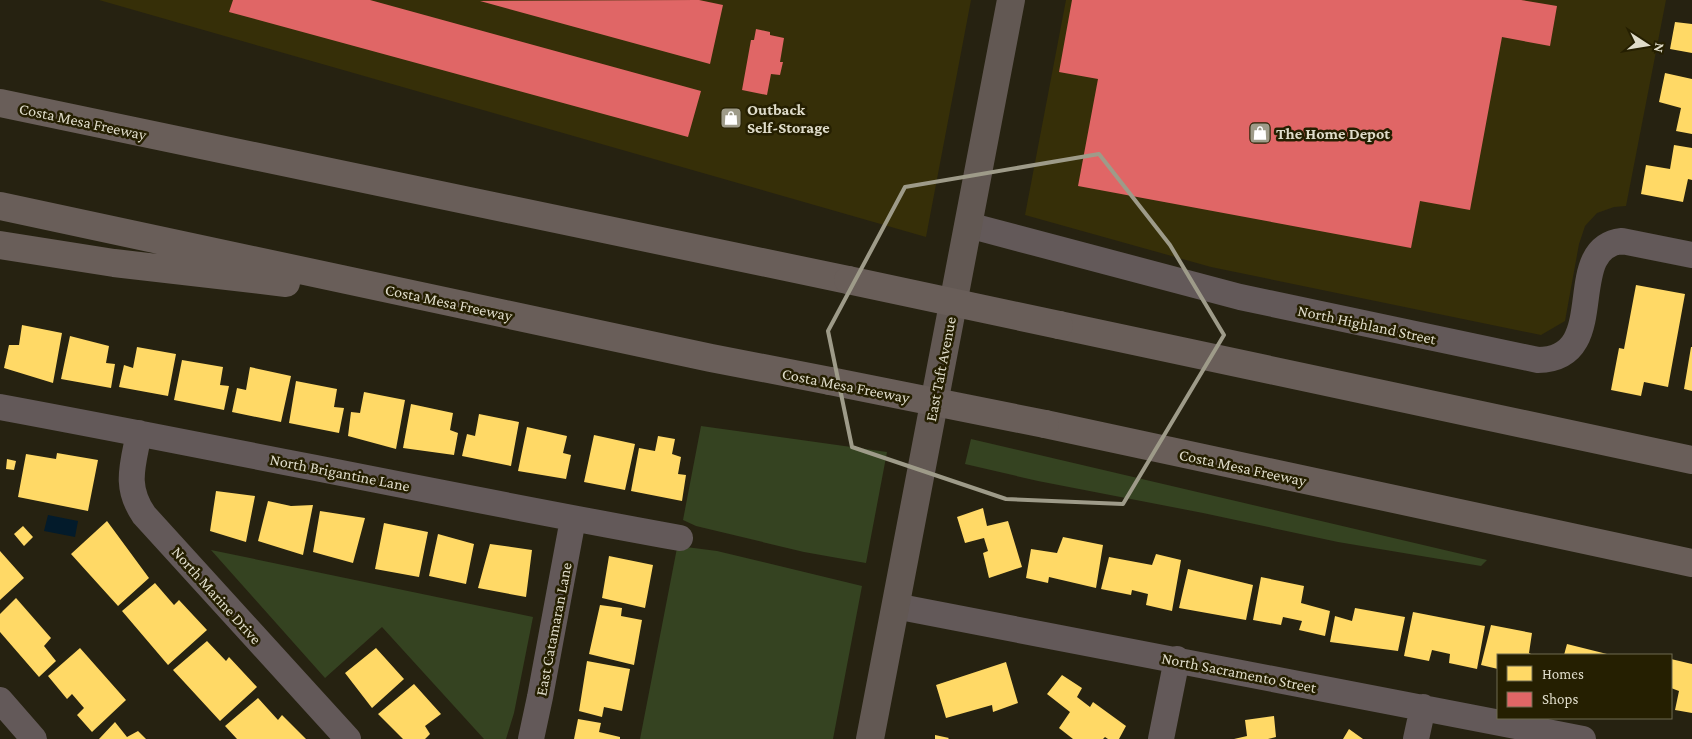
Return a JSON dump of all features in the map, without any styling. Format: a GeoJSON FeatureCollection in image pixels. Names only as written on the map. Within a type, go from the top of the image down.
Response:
{"type":"FeatureCollection","features":[{"type":"Feature","properties":{"kind":"highway","name":"Costa Mesa Freeway"},"geometry":{"type":"LineString","coordinates":[[0,103],[848,280],[1692,460]]}},
{"type":"Feature","properties":{"kind":"highway","name":"Costa Mesa Freeway"},"geometry":{"type":"LineString","coordinates":[[0,206],[710,358],[1045,424],[1692,563]]}},
{"type":"Feature","properties":{"kind":"highway"},"geometry":{"type":"LineString","coordinates":[[0,245],[114,263],[455,303]]}},
{"type":"Feature","properties":{"kind":"main road","name":"East Taft Avenue"},"geometry":{"type":"LineString","coordinates":[[870,739],[1011,0]]}},
{"type":"Feature","properties":{"kind":"street","name":"North Highland Street"},"geometry":{"type":"LineString","coordinates":[[968,225],[1240,297],[1538,360],[1558,358],[1575,342],[1581,326],[1592,266],[1602,248],[1612,242],[1622,241],[1692,255]]}},
{"type":"Feature","properties":{"kind":"street","name":"North Brigantine Lane"},"geometry":{"type":"LineString","coordinates":[[0,407],[680,538]]}},
{"type":"Feature","properties":{"kind":"street","name":"North Marine Drive"},"geometry":{"type":"LineString","coordinates":[[140,433],[133,464],[131,484],[136,503],[144,515],[348,739]]}},
{"type":"Feature","properties":{"kind":"street","name":"East Catamaran Lane"},"geometry":{"type":"LineString","coordinates":[[531,739],[574,519]]}},
{"type":"Feature","properties":{"kind":"street","name":"North Sacramento Street"},"geometry":{"type":"LineString","coordinates":[[895,606],[1583,739]]}},
{"type":"Feature","properties":{"kind":"street"},"geometry":{"type":"LineString","coordinates":[[1161,739],[1176,659]]}},
{"type":"Feature","properties":{"kind":"street"},"geometry":{"type":"LineString","coordinates":[[0,700],[34,739]]}},
{"type":"Feature","properties":{"kind":"street"},"geometry":{"type":"LineString","coordinates":[[1416,739],[1422,707]]}},
{"type":"Feature","properties":{"kind":"highlighted area"},"geometry":{"type":"Polygon","coordinates":[[[1099,154],[1170,245],[1224,335],[1123,504],[1006,499],[852,447],[828,331],[905,187],[1099,154]]]}},
{"type":"Feature","properties":{"kind":"shaded area","name":"Outback Self-Storage"},"geometry":{"type":"Polygon","coordinates":[[[99,0],[971,0],[926,237],[99,0]]]}},
{"type":"Feature","properties":{"kind":"shaded area"},"geometry":{"type":"Polygon","coordinates":[[[1066,0],[1666,0],[1626,206],[1614,207],[1597,213],[1585,226],[1579,244],[1565,321],[1541,335],[1211,267],[1025,215],[1066,0]]]}},
{"type":"Feature","properties":{"kind":"green space"},"geometry":{"type":"Polygon","coordinates":[[[701,426],[887,452],[866,563],[804,552],[696,526],[683,520],[701,426]]]}},
{"type":"Feature","properties":{"kind":"green space"},"geometry":{"type":"Polygon","coordinates":[[[971,439],[1487,560],[1481,566],[1338,542],[1203,513],[1038,481],[965,464],[971,439]]]}},
{"type":"Feature","properties":{"kind":"green space"},"geometry":{"type":"Polygon","coordinates":[[[686,547],[717,551],[862,586],[833,739],[640,739],[677,548],[686,547]]]}},
{"type":"Feature","properties":{"kind":"green space"},"geometry":{"type":"Polygon","coordinates":[[[211,550],[533,617],[514,713],[506,739],[484,739],[382,627],[325,678],[211,550]]]}},
{"type":"Feature","properties":{"kind":"water"},"geometry":{"type":"Polygon","coordinates":[[[48,515],[78,521],[75,537],[44,531],[48,515]]]}},
{"type":"Feature","properties":{"kind":"building: Homes"},"geometry":{"type":"Polygon","coordinates":[[[1675,22],[1692,24],[1692,53],[1670,49],[1675,22]]]}},
{"type":"Feature","properties":{"kind":"building: Homes"},"geometry":{"type":"Polygon","coordinates":[[[1665,73],[1692,79],[1692,134],[1676,131],[1681,108],[1659,102],[1665,73]]]}},
{"type":"Feature","properties":{"kind":"building: Homes"},"geometry":{"type":"Polygon","coordinates":[[[1674,145],[1692,148],[1692,180],[1688,179],[1683,202],[1641,194],[1646,165],[1670,169],[1674,145]]]}},
{"type":"Feature","properties":{"kind":"building: Homes"},"geometry":{"type":"Polygon","coordinates":[[[1636,285],[1685,294],[1668,387],[1644,382],[1641,396],[1611,390],[1619,348],[1624,349],[1636,285]]]}},
{"type":"Feature","properties":{"kind":"building: Homes"},"geometry":{"type":"Polygon","coordinates":[[[22,325],[62,333],[53,383],[4,368],[9,345],[19,345],[22,325]]]}},
{"type":"Feature","properties":{"kind":"building: Homes"},"geometry":{"type":"Polygon","coordinates":[[[70,336],[109,346],[106,363],[115,364],[111,388],[61,379],[70,336]]]}},
{"type":"Feature","properties":{"kind":"building: Homes"},"geometry":{"type":"Polygon","coordinates":[[[137,347],[176,354],[168,396],[119,387],[124,365],[133,368],[137,347]]]}},
{"type":"Feature","properties":{"kind":"building: Homes"},"geometry":{"type":"Polygon","coordinates":[[[1692,347],[1692,391],[1684,389],[1692,347]]]}},
{"type":"Feature","properties":{"kind":"building: Homes"},"geometry":{"type":"Polygon","coordinates":[[[182,360],[223,367],[220,385],[229,386],[224,410],[174,400],[182,360]]]}},
{"type":"Feature","properties":{"kind":"building: Homes"},"geometry":{"type":"Polygon","coordinates":[[[250,367],[291,376],[281,422],[232,412],[237,388],[246,390],[250,367]]]}},
{"type":"Feature","properties":{"kind":"building: Homes"},"geometry":{"type":"Polygon","coordinates":[[[296,381],[337,389],[334,407],[344,408],[339,433],[289,423],[296,381]]]}},
{"type":"Feature","properties":{"kind":"building: Homes"},"geometry":{"type":"Polygon","coordinates":[[[364,392],[405,400],[396,449],[348,436],[351,412],[360,413],[364,392]]]}},
{"type":"Feature","properties":{"kind":"building: Homes"},"geometry":{"type":"Polygon","coordinates":[[[411,404],[453,413],[450,430],[458,433],[454,455],[403,448],[411,404]]]}},
{"type":"Feature","properties":{"kind":"building: Homes"},"geometry":{"type":"Polygon","coordinates":[[[479,414],[519,422],[511,466],[462,456],[467,434],[475,436],[479,414]]]}},
{"type":"Feature","properties":{"kind":"building: Homes"},"geometry":{"type":"Polygon","coordinates":[[[527,427],[567,436],[563,453],[571,455],[566,479],[518,471],[527,427]]]}},
{"type":"Feature","properties":{"kind":"building: Homes"},"geometry":{"type":"Polygon","coordinates":[[[594,435],[635,444],[625,490],[584,482],[594,435]]]}},
{"type":"Feature","properties":{"kind":"building: Homes"},"geometry":{"type":"Polygon","coordinates":[[[658,436],[675,439],[672,454],[681,457],[678,474],[686,475],[682,501],[631,491],[639,448],[655,451],[658,436]]]}},
{"type":"Feature","properties":{"kind":"building: Homes"},"geometry":{"type":"Polygon","coordinates":[[[57,453],[98,460],[88,511],[18,497],[26,454],[56,459],[57,453]]]}},
{"type":"Feature","properties":{"kind":"building: Homes"},"geometry":{"type":"Polygon","coordinates":[[[7,459],[16,461],[14,470],[6,469],[7,459]]]}},
{"type":"Feature","properties":{"kind":"building: Homes"},"geometry":{"type":"Polygon","coordinates":[[[216,491],[255,496],[246,542],[210,531],[216,491]]]}},
{"type":"Feature","properties":{"kind":"building: Homes"},"geometry":{"type":"Polygon","coordinates":[[[268,501],[291,506],[313,505],[303,555],[258,541],[268,501]]]}},
{"type":"Feature","properties":{"kind":"building: Homes"},"geometry":{"type":"Polygon","coordinates":[[[983,508],[987,526],[1008,521],[1022,567],[989,578],[983,553],[988,551],[984,538],[965,543],[957,517],[983,508]]]}},
{"type":"Feature","properties":{"kind":"building: Homes"},"geometry":{"type":"Polygon","coordinates":[[[320,511],[365,518],[353,563],[313,552],[320,511]]]}},
{"type":"Feature","properties":{"kind":"building: Homes"},"geometry":{"type":"Polygon","coordinates":[[[107,521],[149,578],[118,606],[71,554],[107,521]]]}},
{"type":"Feature","properties":{"kind":"building: Homes"},"geometry":{"type":"Polygon","coordinates":[[[384,523],[428,532],[419,577],[375,569],[384,523]]]}},
{"type":"Feature","properties":{"kind":"building: Homes"},"geometry":{"type":"Polygon","coordinates":[[[23,526],[33,537],[24,546],[14,534],[23,526]]]}},
{"type":"Feature","properties":{"kind":"building: Homes"},"geometry":{"type":"Polygon","coordinates":[[[438,534],[474,544],[466,584],[429,576],[438,534]]]}},
{"type":"Feature","properties":{"kind":"building: Homes"},"geometry":{"type":"Polygon","coordinates":[[[1063,537],[1103,545],[1096,588],[1049,577],[1048,583],[1026,578],[1031,549],[1057,553],[1063,537]]]}},
{"type":"Feature","properties":{"kind":"building: Homes"},"geometry":{"type":"Polygon","coordinates":[[[490,544],[532,550],[526,597],[478,588],[490,544]]]}},
{"type":"Feature","properties":{"kind":"building: Homes"},"geometry":{"type":"Polygon","coordinates":[[[0,551],[24,578],[0,600],[0,551]]]}},
{"type":"Feature","properties":{"kind":"building: Homes"},"geometry":{"type":"Polygon","coordinates":[[[1156,554],[1181,560],[1172,611],[1146,605],[1148,594],[1132,590],[1131,595],[1101,589],[1109,557],[1152,565],[1156,554]]]}},
{"type":"Feature","properties":{"kind":"building: Homes"},"geometry":{"type":"Polygon","coordinates":[[[609,556],[653,565],[645,608],[602,598],[609,556]]]}},
{"type":"Feature","properties":{"kind":"building: Homes"},"geometry":{"type":"Polygon","coordinates":[[[1188,569],[1253,585],[1246,620],[1179,608],[1188,569]]]}},
{"type":"Feature","properties":{"kind":"building: Homes"},"geometry":{"type":"Polygon","coordinates":[[[1261,577],[1304,586],[1301,603],[1330,611],[1325,636],[1299,630],[1302,621],[1283,617],[1281,625],[1253,620],[1261,577]]]}},
{"type":"Feature","properties":{"kind":"building: Homes"},"geometry":{"type":"Polygon","coordinates":[[[155,583],[174,605],[179,600],[207,630],[168,665],[122,611],[155,583]]]}},
{"type":"Feature","properties":{"kind":"building: Homes"},"geometry":{"type":"Polygon","coordinates":[[[16,598],[51,638],[44,646],[56,661],[39,677],[0,632],[0,614],[16,598]]]}},
{"type":"Feature","properties":{"kind":"building: Homes"},"geometry":{"type":"Polygon","coordinates":[[[600,605],[622,608],[621,616],[642,620],[634,665],[589,654],[600,605]]]}},
{"type":"Feature","properties":{"kind":"building: Homes"},"geometry":{"type":"Polygon","coordinates":[[[1355,608],[1405,617],[1398,651],[1330,642],[1335,616],[1352,621],[1355,608]]]}},
{"type":"Feature","properties":{"kind":"building: Homes"},"geometry":{"type":"Polygon","coordinates":[[[1413,612],[1485,626],[1477,669],[1449,663],[1450,654],[1432,650],[1429,661],[1404,656],[1413,612]]]}},
{"type":"Feature","properties":{"kind":"building: Homes"},"geometry":{"type":"Polygon","coordinates":[[[1491,625],[1532,633],[1529,653],[1531,654],[1497,654],[1497,669],[1481,665],[1491,625]]]}},
{"type":"Feature","properties":{"kind":"building: Homes"},"geometry":{"type":"Polygon","coordinates":[[[207,641],[226,661],[229,657],[257,687],[220,721],[173,670],[207,641]]]}},
{"type":"Feature","properties":{"kind":"building: Homes"},"geometry":{"type":"Polygon","coordinates":[[[1567,644],[1607,654],[1564,654],[1567,644]]]}},
{"type":"Feature","properties":{"kind":"building: Homes"},"geometry":{"type":"Polygon","coordinates":[[[80,648],[126,700],[92,732],[77,715],[84,708],[72,694],[67,699],[48,676],[80,648]]]}},
{"type":"Feature","properties":{"kind":"building: Homes"},"geometry":{"type":"Polygon","coordinates":[[[376,648],[404,679],[372,708],[345,673],[376,648]]]}},
{"type":"Feature","properties":{"kind":"building: Homes"},"geometry":{"type":"Polygon","coordinates":[[[1672,659],[1692,664],[1692,713],[1675,710],[1679,691],[1672,688],[1672,659]]]}},
{"type":"Feature","properties":{"kind":"building: Homes"},"geometry":{"type":"Polygon","coordinates":[[[587,661],[630,669],[622,711],[604,707],[602,717],[579,711],[587,661]]]}},
{"type":"Feature","properties":{"kind":"building: Homes"},"geometry":{"type":"Polygon","coordinates":[[[1006,662],[1018,703],[993,712],[992,705],[946,718],[936,685],[1006,662]]]}},
{"type":"Feature","properties":{"kind":"building: Homes"},"geometry":{"type":"Polygon","coordinates":[[[1062,675],[1082,688],[1077,697],[1090,707],[1093,702],[1126,726],[1119,739],[1108,739],[1105,737],[1103,739],[1073,739],[1059,728],[1070,712],[1047,694],[1062,675]]]}},
{"type":"Feature","properties":{"kind":"building: Homes"},"geometry":{"type":"Polygon","coordinates":[[[414,684],[441,714],[425,726],[430,734],[425,739],[403,739],[378,714],[414,684]]]}},
{"type":"Feature","properties":{"kind":"building: Homes"},"geometry":{"type":"Polygon","coordinates":[[[258,698],[278,720],[282,715],[306,739],[237,739],[225,726],[258,698]]]}},
{"type":"Feature","properties":{"kind":"building: Homes"},"geometry":{"type":"Polygon","coordinates":[[[1274,716],[1276,737],[1268,739],[1234,739],[1247,736],[1245,720],[1274,716]]]}},
{"type":"Feature","properties":{"kind":"building: Homes"},"geometry":{"type":"Polygon","coordinates":[[[578,719],[601,723],[599,732],[620,737],[620,739],[574,739],[578,719]]]}},
{"type":"Feature","properties":{"kind":"building: Homes"},"geometry":{"type":"Polygon","coordinates":[[[115,722],[127,737],[138,731],[146,739],[99,739],[115,722]]]}},
{"type":"Feature","properties":{"kind":"building: Homes"},"geometry":{"type":"Polygon","coordinates":[[[1349,729],[1363,739],[1343,739],[1349,729]]]}},
{"type":"Feature","properties":{"kind":"building: Homes"},"geometry":{"type":"Polygon","coordinates":[[[935,735],[949,738],[935,739],[935,735]]]}},
{"type":"Feature","properties":{"kind":"building: Shops"},"geometry":{"type":"Polygon","coordinates":[[[233,0],[370,0],[701,91],[688,137],[229,12],[233,0]]]}},
{"type":"Feature","properties":{"kind":"building: Shops"},"geometry":{"type":"Polygon","coordinates":[[[699,0],[723,5],[710,64],[480,1],[699,0]]]}},
{"type":"Feature","properties":{"kind":"building: Shops","name":"The Home Depot"},"geometry":{"type":"Polygon","coordinates":[[[1072,0],[1521,0],[1557,6],[1550,46],[1502,37],[1470,210],[1420,201],[1411,248],[1078,186],[1098,79],[1059,72],[1072,0]]]}},
{"type":"Feature","properties":{"kind":"building: Shops"},"geometry":{"type":"Polygon","coordinates":[[[756,29],[784,38],[780,62],[783,62],[780,75],[771,74],[767,95],[742,90],[751,40],[754,40],[756,29]]]}},
{"type":"Feature","properties":{"kind":"place","name":"Outback Self-Storage"},"geometry":{"type":"Point","coordinates":[731,118]}},
{"type":"Feature","properties":{"kind":"place","name":"The Home Depot"},"geometry":{"type":"Point","coordinates":[1260,133]}}]}
